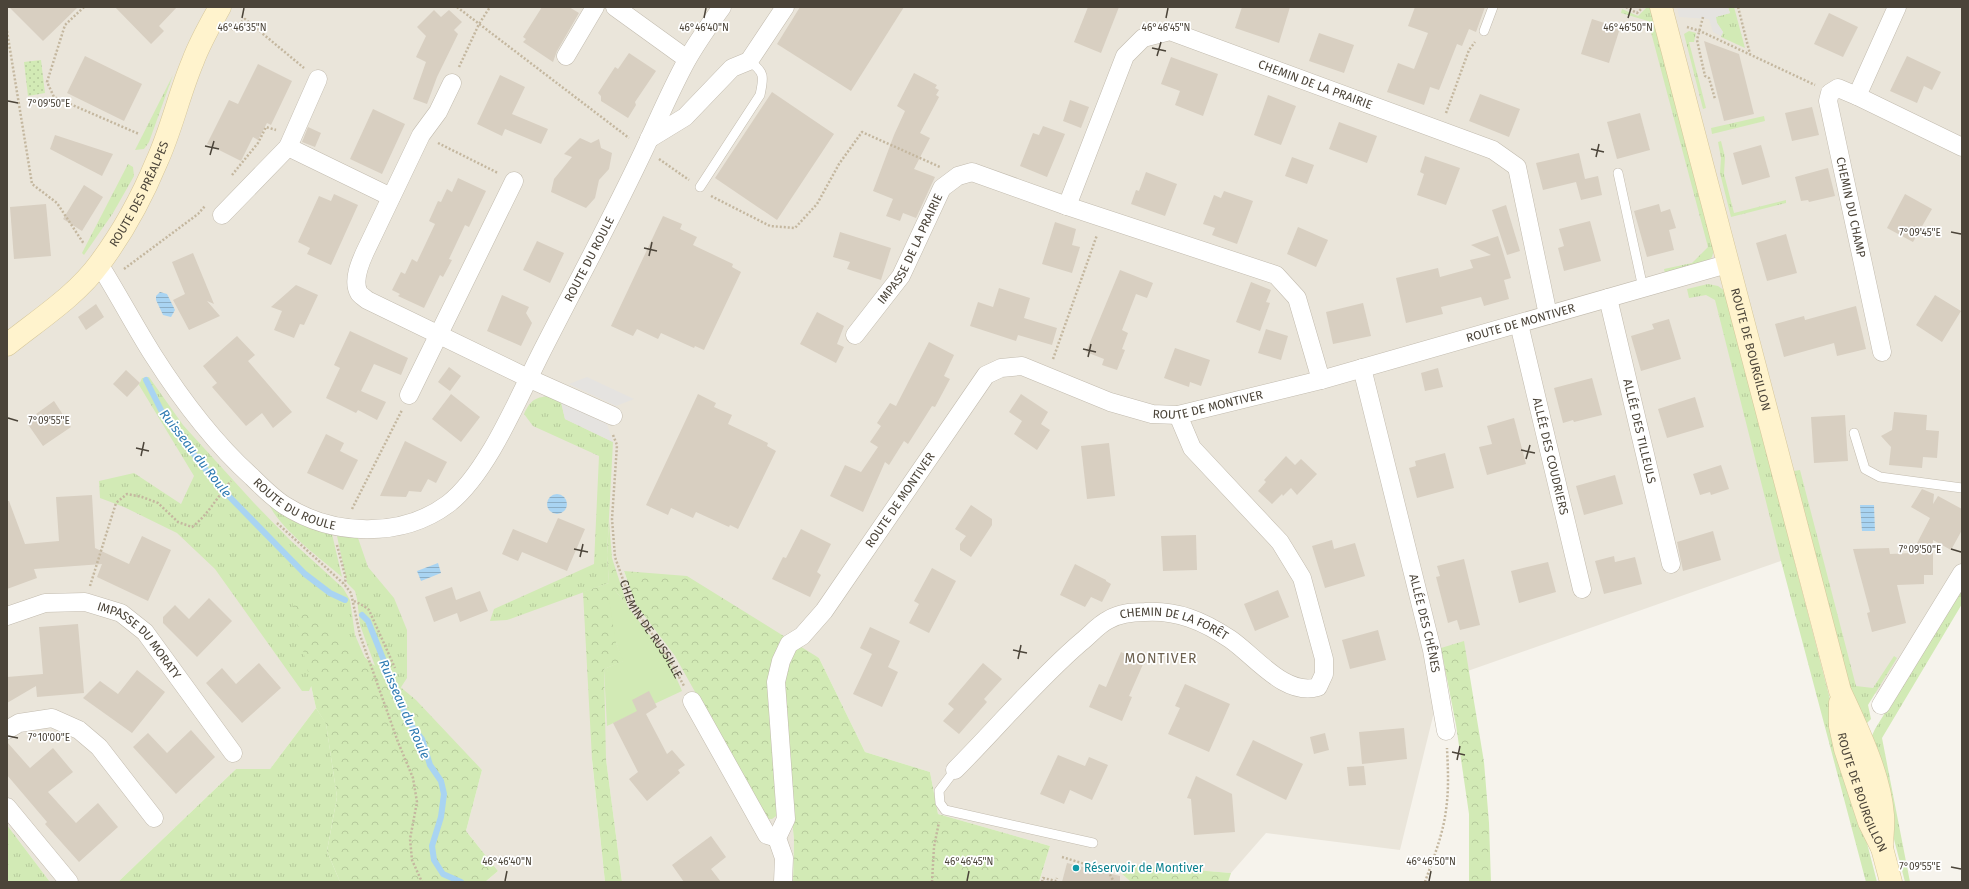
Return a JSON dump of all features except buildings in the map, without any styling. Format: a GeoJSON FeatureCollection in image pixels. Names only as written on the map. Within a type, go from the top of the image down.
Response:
{"type":"FeatureCollection","features":[{"type":"Feature","properties":{"kind":"main road","name":"ROUTE DES PRÉALPES"},"geometry":{"type":"LineString","coordinates":[[7,345],[68,296],[104,272],[157,161],[173,121],[192,62],[220,7]]}},
{"type":"Feature","properties":{"kind":"main road","name":"ROUTE DE BOURGILLON"},"geometry":{"type":"LineString","coordinates":[[1661,7],[1840,691],[1840,726],[1845,749],[1868,822],[1882,848],[1891,882]]}},
{"type":"Feature","properties":{"kind":"street"},"geometry":{"type":"LineString","coordinates":[[566,56],[595,7]]}},
{"type":"Feature","properties":{"kind":"street"},"geometry":{"type":"LineString","coordinates":[[615,7],[687,59]]}},
{"type":"Feature","properties":{"kind":"street","name":"ROUTE DU ROULE"},"geometry":{"type":"LineString","coordinates":[[104,272],[153,355],[208,432],[234,461],[285,505],[313,519],[336,525],[374,529],[400,526],[427,516],[449,503],[476,476],[528,378],[647,144],[687,59],[722,7]]}},
{"type":"Feature","properties":{"kind":"street"},"geometry":{"type":"LineString","coordinates":[[647,144],[685,117],[732,68],[749,61],[785,7]]}},
{"type":"Feature","properties":{"kind":"street"},"geometry":{"type":"LineString","coordinates":[[1857,96],[1897,7]]}},
{"type":"Feature","properties":{"kind":"street","name":"CHEMIN DE LA PRAIRIE"},"geometry":{"type":"LineString","coordinates":[[1067,206],[1125,56],[1143,38],[1170,31],[1493,150],[1517,167],[1548,315]]}},
{"type":"Feature","properties":{"kind":"street"},"geometry":{"type":"LineString","coordinates":[[222,215],[288,146],[318,79]]}},
{"type":"Feature","properties":{"kind":"street"},"geometry":{"type":"LineString","coordinates":[[452,83],[438,112],[421,135],[358,269],[357,283],[359,293],[367,300],[440,334],[528,378],[614,416]]}},
{"type":"Feature","properties":{"kind":"street"},"geometry":{"type":"LineString","coordinates":[[1830,93],[1838,88],[1962,147]]}},
{"type":"Feature","properties":{"kind":"street","name":"CHEMIN DU CHAMP"},"geometry":{"type":"LineString","coordinates":[[1830,93],[1828,101],[1882,352]]}},
{"type":"Feature","properties":{"kind":"street"},"geometry":{"type":"LineString","coordinates":[[288,146],[391,197]]}},
{"type":"Feature","properties":{"kind":"street"},"geometry":{"type":"LineString","coordinates":[[965,174],[1276,275],[1297,298],[1321,380]]}},
{"type":"Feature","properties":{"kind":"street","name":"IMPASSE DE LA PRAIRIE"},"geometry":{"type":"LineString","coordinates":[[854,335],[901,276],[942,188],[965,174]]}},
{"type":"Feature","properties":{"kind":"street"},"geometry":{"type":"LineString","coordinates":[[409,396],[514,181]]}},
{"type":"Feature","properties":{"kind":"street","name":"ROUTE DE MONTIVER"},"geometry":{"type":"LineString","coordinates":[[777,838],[786,819],[776,682],[780,661],[789,644],[802,636],[824,611],[986,375],[1001,368],[1022,366],[1110,402],[1152,414],[1178,415],[1321,380],[1728,264]]}},
{"type":"Feature","properties":{"kind":"street","name":"ALLÉE DES TILLEULS"},"geometry":{"type":"LineString","coordinates":[[1608,298],[1671,564]]}},
{"type":"Feature","properties":{"kind":"street","name":"ALLÉE DES COUDRIERS"},"geometry":{"type":"LineString","coordinates":[[1518,324],[1582,589]]}},
{"type":"Feature","properties":{"kind":"street","name":"ALLÉE DES CHÊNES"},"geometry":{"type":"LineString","coordinates":[[1362,368],[1432,650],[1446,731]]}},
{"type":"Feature","properties":{"kind":"street","name":"CHEMIN DE LA FORÊT"},"geometry":{"type":"LineString","coordinates":[[955,770],[1058,662],[1107,620],[1126,612],[1165,611],[1200,621],[1230,639],[1271,672],[1294,688],[1308,690],[1318,687],[1324,674],[1324,659],[1302,578],[1280,542],[1192,448],[1178,415]]}},
{"type":"Feature","properties":{"kind":"street"},"geometry":{"type":"LineString","coordinates":[[1881,705],[1962,573]]}},
{"type":"Feature","properties":{"kind":"street","name":"IMPASSE DU MORATY"},"geometry":{"type":"LineString","coordinates":[[7,616],[45,603],[86,602],[121,614],[145,632],[233,753]]}},
{"type":"Feature","properties":{"kind":"street"},"geometry":{"type":"LineString","coordinates":[[692,701],[767,835],[777,838],[784,858],[783,882]]}},
{"type":"Feature","properties":{"kind":"street"},"geometry":{"type":"LineString","coordinates":[[7,730],[19,723],[52,718],[79,730],[99,747],[154,818]]}},
{"type":"Feature","properties":{"kind":"street"},"geometry":{"type":"LineString","coordinates":[[7,807],[69,882]]}},
{"type":"Feature","properties":{"kind":"lane"},"geometry":{"type":"LineString","coordinates":[[1484,31],[1493,7]]}},
{"type":"Feature","properties":{"kind":"lane"},"geometry":{"type":"LineString","coordinates":[[700,187],[760,95],[764,79],[760,68],[749,61]]}},
{"type":"Feature","properties":{"kind":"lane"},"geometry":{"type":"LineString","coordinates":[[1618,173],[1643,288]]}},
{"type":"Feature","properties":{"kind":"lane"},"geometry":{"type":"LineString","coordinates":[[1854,433],[1865,469],[1880,476],[1962,488]]}},
{"type":"Feature","properties":{"kind":"lane","name":"CHEMIN DE LA FORÊT"},"geometry":{"type":"LineString","coordinates":[[945,810],[940,803],[939,791],[955,770]]}},
{"type":"Feature","properties":{"kind":"lane"},"geometry":{"type":"LineString","coordinates":[[945,810],[1093,843]]}},
{"type":"Feature","properties":{"kind":"path"},"geometry":{"type":"LineString","coordinates":[[84,7],[65,25],[47,82],[54,97],[139,134]]}},
{"type":"Feature","properties":{"kind":"path"},"geometry":{"type":"LineString","coordinates":[[457,7],[647,144],[716,199],[770,226],[795,228],[817,204],[839,164],[862,132],[965,174]]}},
{"type":"Feature","properties":{"kind":"path"},"geometry":{"type":"LineString","coordinates":[[452,83],[479,24],[490,7]]}},
{"type":"Feature","properties":{"kind":"path"},"geometry":{"type":"LineString","coordinates":[[1626,7],[1637,13],[1643,7]]}},
{"type":"Feature","properties":{"kind":"path"},"geometry":{"type":"LineString","coordinates":[[1738,7],[1750,54]]}},
{"type":"Feature","properties":{"kind":"path"},"geometry":{"type":"LineString","coordinates":[[1703,17],[1697,43],[1705,76],[1709,78],[1715,99]]}},
{"type":"Feature","properties":{"kind":"path"},"geometry":{"type":"LineString","coordinates":[[243,21],[245,19],[318,79]]}},
{"type":"Feature","properties":{"kind":"path"},"geometry":{"type":"LineString","coordinates":[[1684,27],[1700,31],[1830,93]]}},
{"type":"Feature","properties":{"kind":"path"},"geometry":{"type":"LineString","coordinates":[[7,31],[32,184],[57,202],[84,244]]}},
{"type":"Feature","properties":{"kind":"path"},"geometry":{"type":"LineString","coordinates":[[1439,130],[1468,50],[1484,31]]}},
{"type":"Feature","properties":{"kind":"path"},"geometry":{"type":"LineString","coordinates":[[228,179],[258,143],[266,128],[280,132],[276,142],[288,146]]}},
{"type":"Feature","properties":{"kind":"path"},"geometry":{"type":"LineString","coordinates":[[421,135],[514,181]]}},
{"type":"Feature","properties":{"kind":"path"},"geometry":{"type":"LineString","coordinates":[[104,272],[198,214],[208,202]]}},
{"type":"Feature","properties":{"kind":"path"},"geometry":{"type":"LineString","coordinates":[[1046,376],[1103,218]]}},
{"type":"Feature","properties":{"kind":"path"},"geometry":{"type":"LineString","coordinates":[[354,505],[409,396]]}},
{"type":"Feature","properties":{"kind":"path","name":"CHEMIN DE RUSSILLE"},"geometry":{"type":"LineString","coordinates":[[614,416],[613,436],[617,445],[612,519],[614,557],[632,605],[668,657],[692,701]]}},
{"type":"Feature","properties":{"kind":"path"},"geometry":{"type":"LineString","coordinates":[[86,602],[116,503],[127,494],[142,497],[158,503],[178,522],[192,527],[204,518],[219,495],[230,483]]}},
{"type":"Feature","properties":{"kind":"path"},"geometry":{"type":"LineString","coordinates":[[276,522],[344,584],[351,593],[354,601],[360,635],[398,742],[413,778],[417,802],[410,839],[412,860],[422,882]]}},
{"type":"Feature","properties":{"kind":"path"},"geometry":{"type":"LineString","coordinates":[[336,525],[335,534],[346,579],[344,584]]}},
{"type":"Feature","properties":{"kind":"path"},"geometry":{"type":"LineString","coordinates":[[354,601],[369,610],[395,668]]}},
{"type":"Feature","properties":{"kind":"path"},"geometry":{"type":"LineString","coordinates":[[1425,882],[1441,835],[1446,811],[1449,778],[1446,731]]}},
{"type":"Feature","properties":{"kind":"path"},"geometry":{"type":"LineString","coordinates":[[932,882],[937,825],[945,810]]}},
{"type":"Feature","properties":{"kind":"path"},"geometry":{"type":"LineString","coordinates":[[1062,858],[1108,871],[1114,882]]}},
{"type":"Feature","properties":{"kind":"path"},"geometry":{"type":"LineString","coordinates":[[1042,882],[1043,878],[1056,881],[1057,878]]}},
{"type":"Feature","properties":{"kind":"shaded area"},"geometry":{"type":"Polygon","coordinates":[[[7,7],[1962,7],[1962,596],[1901,696],[1846,691],[1797,553],[1781,561],[1442,680],[1400,850],[1266,833],[1231,873],[1111,863],[1131,882],[1039,882],[1050,846],[938,814],[930,772],[865,752],[819,658],[624,571],[636,605],[675,656],[790,798],[794,840],[793,882],[622,882],[606,759],[592,760],[605,882],[485,882],[498,871],[466,831],[482,770],[291,597],[316,708],[270,769],[236,769],[118,882],[50,882],[7,825],[7,7]]]}},
{"type":"Feature","properties":{"kind":"shaded area"},"geometry":{"type":"Polygon","coordinates":[[[1677,7],[1728,7],[1730,13],[1716,17],[1717,23],[1723,32],[1721,36],[1713,32],[1709,19],[1679,17],[1677,7]]]}},
{"type":"Feature","properties":{"kind":"shaded area"},"geometry":{"type":"Polygon","coordinates":[[[587,377],[634,399],[616,406],[569,384],[587,377]]]}},
{"type":"Feature","properties":{"kind":"shaded area"},"geometry":{"type":"Polygon","coordinates":[[[561,402],[607,424],[613,442],[565,419],[561,402]]]}},
{"type":"Feature","properties":{"kind":"green space"},"geometry":{"type":"Polygon","coordinates":[[[1647,7],[1650,7],[1714,250],[1712,257],[1707,262],[1665,274],[1664,269],[1692,263],[1708,247],[1648,21],[1621,13],[1622,9],[1638,16],[1647,7]]]}},
{"type":"Feature","properties":{"kind":"green space"},"geometry":{"type":"Polygon","coordinates":[[[1728,7],[1734,7],[1745,48],[1721,37],[1723,32],[1715,17],[1730,13],[1728,7]]]}},
{"type":"Feature","properties":{"kind":"green space"},"geometry":{"type":"Polygon","coordinates":[[[1689,31],[1696,33],[1694,42],[1689,42],[1706,108],[1703,109],[1684,34],[1689,31]]]}},
{"type":"Feature","properties":{"kind":"green space"},"geometry":{"type":"Polygon","coordinates":[[[41,60],[45,93],[28,96],[24,62],[41,60]]]}},
{"type":"Feature","properties":{"kind":"green space"},"geometry":{"type":"Polygon","coordinates":[[[173,75],[149,142],[144,149],[135,150],[173,75]]]}},
{"type":"Feature","properties":{"kind":"green space"},"geometry":{"type":"Polygon","coordinates":[[[1764,116],[1765,121],[1712,134],[1711,128],[1764,116]]]}},
{"type":"Feature","properties":{"kind":"green space"},"geometry":{"type":"Polygon","coordinates":[[[1721,141],[1725,157],[1724,174],[1734,213],[1786,200],[1786,203],[1731,217],[1720,173],[1721,158],[1718,142],[1721,141]]]}},
{"type":"Feature","properties":{"kind":"green space"},"geometry":{"type":"Polygon","coordinates":[[[128,164],[133,167],[134,176],[113,213],[84,255],[82,253],[128,164]]]}},
{"type":"Feature","properties":{"kind":"green space"},"geometry":{"type":"Polygon","coordinates":[[[1708,284],[1718,286],[1725,291],[1877,882],[1866,882],[1781,561],[1715,300],[1706,295],[1689,298],[1687,289],[1708,284]]]}},
{"type":"Feature","properties":{"kind":"green space"},"geometry":{"type":"Polygon","coordinates":[[[149,377],[183,425],[254,503],[289,539],[343,588],[350,600],[355,635],[368,665],[314,680],[309,691],[302,691],[215,569],[177,533],[124,507],[100,498],[99,481],[134,473],[181,504],[194,476],[139,385],[142,378],[149,377]]]}},
{"type":"Feature","properties":{"kind":"green space"},"geometry":{"type":"Polygon","coordinates":[[[551,396],[561,402],[565,419],[613,442],[607,555],[609,583],[507,620],[490,621],[494,609],[594,564],[599,456],[533,426],[524,414],[529,405],[538,398],[551,396]]]}},
{"type":"Feature","properties":{"kind":"green space"},"geometry":{"type":"Polygon","coordinates":[[[1800,470],[1856,686],[1873,688],[1894,656],[1897,658],[1868,705],[1871,719],[1867,723],[1858,718],[1794,471],[1800,470]]]}},
{"type":"Feature","properties":{"kind":"green space"},"geometry":{"type":"Polygon","coordinates":[[[269,504],[299,522],[332,534],[342,577],[291,533],[274,513],[269,504]]]}},
{"type":"Feature","properties":{"kind":"green space"},"geometry":{"type":"Polygon","coordinates":[[[609,521],[612,558],[628,607],[615,590],[616,643],[624,661],[604,669],[606,759],[622,882],[605,882],[592,759],[583,592],[609,583],[607,555],[609,521]]]}},
{"type":"Feature","properties":{"kind":"green space"},"geometry":{"type":"Polygon","coordinates":[[[337,536],[358,538],[368,567],[394,598],[407,630],[407,678],[394,698],[386,696],[360,625],[355,591],[347,583],[337,536]]]}},
{"type":"Feature","properties":{"kind":"green space"},"geometry":{"type":"Polygon","coordinates":[[[624,571],[687,576],[819,658],[865,752],[930,772],[938,814],[1050,846],[1039,882],[793,882],[794,840],[790,799],[779,814],[772,819],[766,819],[675,656],[636,605],[624,571]]]}},
{"type":"Feature","properties":{"kind":"green space"},"geometry":{"type":"Polygon","coordinates":[[[1962,588],[1962,604],[1882,738],[1910,882],[1905,882],[1869,742],[1875,729],[1962,588]]]}},
{"type":"Feature","properties":{"kind":"green space"},"geometry":{"type":"Polygon","coordinates":[[[615,590],[668,659],[682,691],[607,726],[604,669],[623,661],[616,643],[608,593],[615,590]]]}},
{"type":"Feature","properties":{"kind":"green space"},"geometry":{"type":"Polygon","coordinates":[[[291,596],[416,700],[482,770],[466,831],[498,871],[485,882],[340,882],[327,851],[337,797],[326,724],[316,708],[291,596]]]}},
{"type":"Feature","properties":{"kind":"green space"},"geometry":{"type":"Polygon","coordinates":[[[1464,641],[1484,762],[1489,823],[1491,882],[1469,882],[1469,814],[1456,725],[1441,648],[1464,641]]]}},
{"type":"Feature","properties":{"kind":"green space"},"geometry":{"type":"Polygon","coordinates":[[[316,708],[326,723],[337,797],[327,851],[340,882],[118,882],[236,769],[270,769],[316,708]]]}},
{"type":"Feature","properties":{"kind":"green space"},"geometry":{"type":"Polygon","coordinates":[[[7,825],[50,882],[7,882],[7,825]]]}},
{"type":"Feature","properties":{"kind":"green space"},"geometry":{"type":"Polygon","coordinates":[[[1110,863],[1231,873],[1228,882],[1131,882],[1110,863]]]}},
{"type":"Feature","properties":{"kind":"water"},"geometry":{"type":"Polygon","coordinates":[[[160,292],[167,294],[175,310],[171,317],[163,315],[156,300],[156,296],[160,292]]]}},
{"type":"Feature","properties":{"kind":"water"},"geometry":{"type":"Polygon","coordinates":[[[553,494],[561,494],[567,500],[567,508],[561,514],[553,514],[547,508],[547,500],[553,494]]]}},
{"type":"Feature","properties":{"kind":"water"},"geometry":{"type":"Polygon","coordinates":[[[1860,505],[1874,505],[1875,531],[1862,531],[1860,505]]]}},
{"type":"Feature","properties":{"kind":"water"},"geometry":{"type":"Polygon","coordinates":[[[438,563],[441,573],[421,581],[417,571],[438,563]]]}},
{"type":"Feature","properties":{"kind":"waterway","name":"Ruisseau du Roule"},"geometry":{"type":"LineString","coordinates":[[146,380],[163,414],[216,483],[305,574],[330,593],[345,600]]}},
{"type":"Feature","properties":{"kind":"waterway","name":"Ruisseau du Roule"},"geometry":{"type":"LineString","coordinates":[[362,615],[368,621],[408,721],[422,739],[430,765],[441,781],[444,794],[441,817],[432,846],[434,860],[443,874],[461,882]]}},
{"type":"Feature","properties":{"kind":"place","name":"Réservoir de Montiver"},"geometry":{"type":"Point","coordinates":[1076,868]}},
{"type":"Feature","properties":{"kind":"district","name":"MONTIVER"},"geometry":{"type":"Point","coordinates":[1161,658]}}]}
